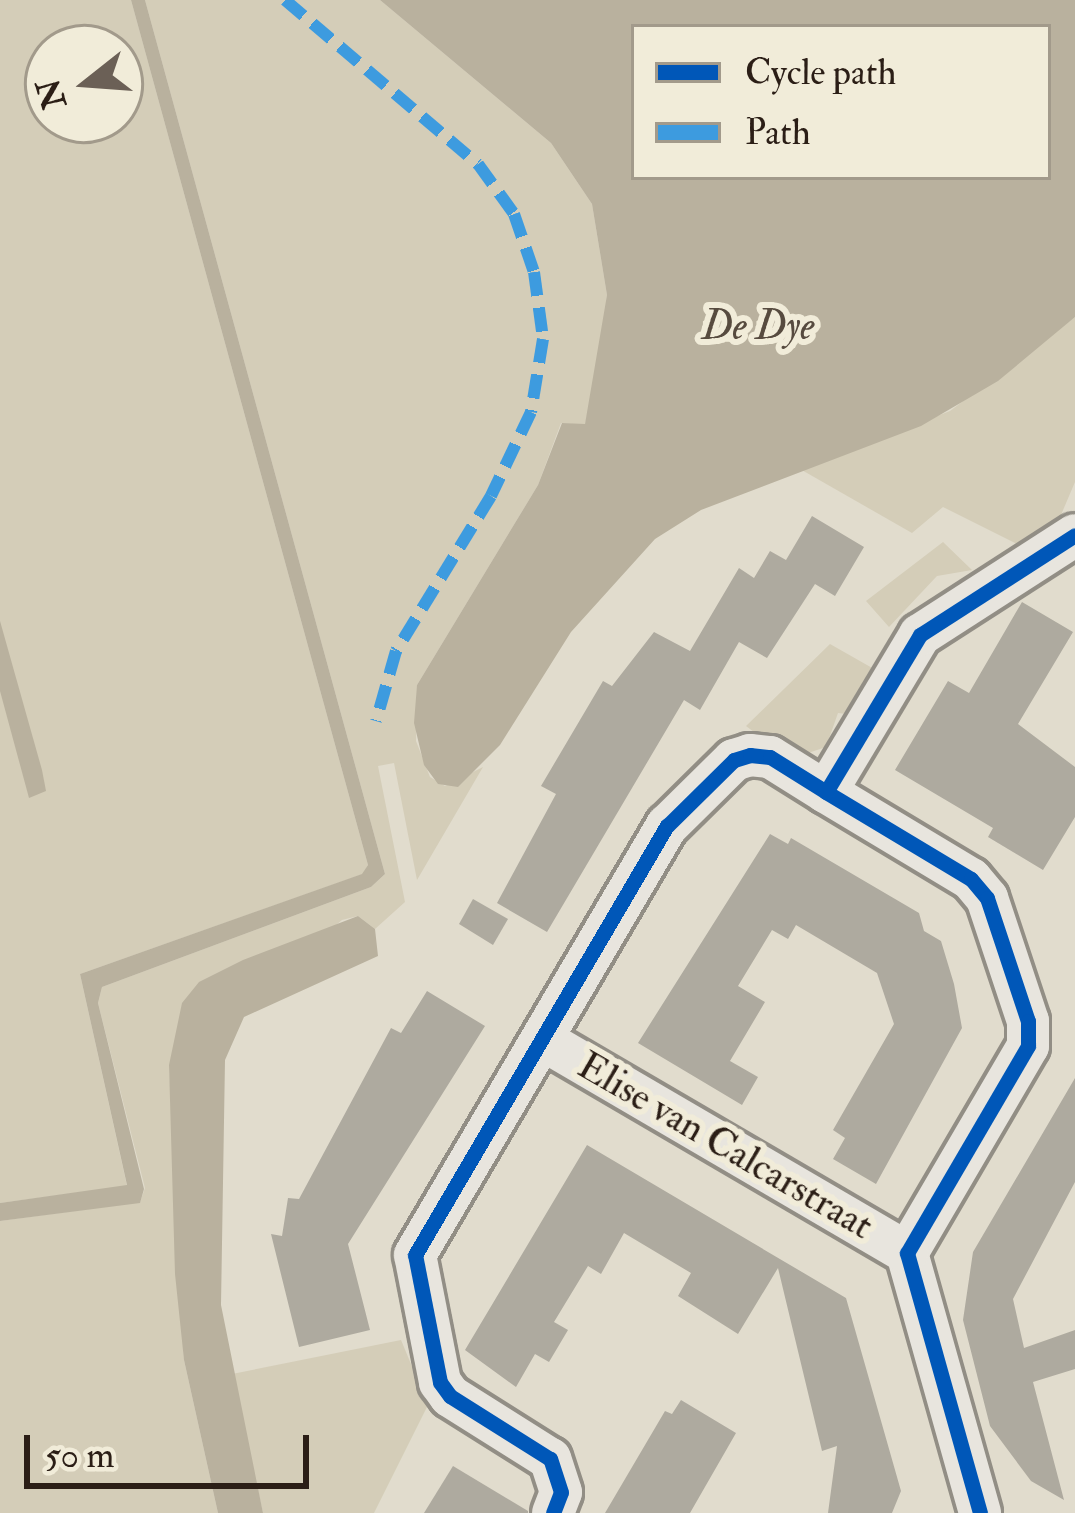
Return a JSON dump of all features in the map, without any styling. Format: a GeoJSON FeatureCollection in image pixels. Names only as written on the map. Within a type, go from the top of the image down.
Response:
{"type":"FeatureCollection","features":[{"type":"Feature","properties":{"kind":"street"},"geometry":{"type":"LineString","coordinates":[[826,791],[920,635],[1074,539]]}},
{"type":"Feature","properties":{"kind":"street","name":"Elise van Calcarstraat"},"geometry":{"type":"LineString","coordinates":[[553,1513],[561,1492],[550,1459],[450,1396],[440,1382],[412,1273],[415,1255],[667,826],[734,760],[770,757],[979,889],[1028,1021],[1028,1046],[907,1253],[974,1512]]}},
{"type":"Feature","properties":{"kind":"street","name":"Elise van Calcarstraat"},"geometry":{"type":"LineString","coordinates":[[543,1040],[907,1253]]}},
{"type":"Feature","properties":{"kind":"shaded area"},"geometry":{"type":"Polygon","coordinates":[[[0,0],[131,0],[138,24],[24,24],[24,144],[144,144],[144,47],[368,865],[363,874],[80,974],[127,1186],[0,1203],[0,0]]]}},
{"type":"Feature","properties":{"kind":"shaded area"},"geometry":{"type":"Polygon","coordinates":[[[145,0],[380,0],[551,143],[592,204],[607,295],[602,348],[585,425],[561,423],[538,485],[417,685],[416,741],[430,777],[445,786],[483,767],[417,880],[394,763],[378,766],[405,902],[375,929],[358,916],[342,920],[169,1065],[184,1360],[218,1513],[0,1513],[0,1221],[140,1202],[145,1188],[98,1003],[102,987],[371,887],[385,874],[145,0]]]}},
{"type":"Feature","properties":{"kind":"shaded area"},"geometry":{"type":"Polygon","coordinates":[[[1075,317],[1075,482],[1055,529],[1027,549],[943,507],[912,533],[800,469],[950,411],[1075,317]]]}},
{"type":"Feature","properties":{"kind":"shaded area"},"geometry":{"type":"Polygon","coordinates":[[[943,542],[972,570],[937,576],[889,627],[866,601],[943,542]]]}},
{"type":"Feature","properties":{"kind":"shaded area"},"geometry":{"type":"Polygon","coordinates":[[[830,644],[874,669],[847,714],[838,713],[826,747],[790,759],[746,726],[830,644]]]}},
{"type":"Feature","properties":{"kind":"shaded area"},"geometry":{"type":"Polygon","coordinates":[[[401,1340],[428,1405],[374,1513],[263,1513],[232,1374],[401,1340]]]}},
{"type":"Feature","properties":{"kind":"water"},"geometry":{"type":"Polygon","coordinates":[[[131,0],[145,0],[385,874],[371,887],[102,987],[98,1003],[144,1189],[140,1203],[0,1221],[0,1203],[127,1185],[80,974],[362,874],[368,865],[144,47],[144,24],[138,24],[131,0]]]}},
{"type":"Feature","properties":{"kind":"water","name":"De Dye"},"geometry":{"type":"Polygon","coordinates":[[[380,0],[1075,0],[1075,317],[998,381],[921,426],[701,510],[655,539],[571,632],[500,745],[458,787],[438,784],[424,765],[414,723],[417,685],[538,485],[562,423],[585,424],[607,295],[592,204],[551,143],[380,0]]]}},
{"type":"Feature","properties":{"kind":"water"},"geometry":{"type":"Polygon","coordinates":[[[0,621],[46,791],[29,798],[0,691],[0,621]]]}},
{"type":"Feature","properties":{"kind":"water"},"geometry":{"type":"Polygon","coordinates":[[[358,916],[375,929],[378,956],[244,1017],[225,1060],[221,1305],[263,1513],[218,1513],[184,1360],[175,1274],[169,1065],[182,1003],[199,982],[243,960],[358,916]]]}},
{"type":"Feature","properties":{"kind":"building"},"geometry":{"type":"Polygon","coordinates":[[[812,516],[864,547],[835,596],[815,584],[767,658],[739,642],[700,710],[684,700],[547,932],[497,903],[556,794],[541,786],[603,681],[612,686],[654,632],[690,651],[739,568],[754,578],[770,551],[786,560],[812,516]]]}},
{"type":"Feature","properties":{"kind":"building"},"geometry":{"type":"Polygon","coordinates":[[[1022,602],[1073,632],[1018,724],[1075,767],[1075,817],[1043,870],[988,837],[993,828],[895,770],[948,681],[969,693],[1022,602]]]}},
{"type":"Feature","properties":{"kind":"building"},"geometry":{"type":"Polygon","coordinates":[[[770,834],[788,844],[791,838],[919,913],[924,931],[941,941],[962,1028],[876,1184],[833,1159],[845,1138],[833,1130],[894,1024],[877,973],[796,925],[788,939],[772,930],[738,986],[765,1002],[730,1061],[758,1077],[742,1105],[638,1043],[770,834]]]}},
{"type":"Feature","properties":{"kind":"building"},"geometry":{"type":"Polygon","coordinates":[[[473,899],[508,919],[493,945],[459,924],[473,899]]]}},
{"type":"Feature","properties":{"kind":"building"},"geometry":{"type":"Polygon","coordinates":[[[427,991],[485,1026],[348,1244],[370,1330],[299,1347],[271,1234],[282,1236],[288,1198],[299,1199],[391,1028],[401,1033],[427,991]]]}},
{"type":"Feature","properties":{"kind":"building"},"geometry":{"type":"Polygon","coordinates":[[[1075,1078],[1075,1182],[1013,1299],[1024,1348],[1075,1330],[1075,1369],[1033,1382],[1064,1500],[1031,1481],[990,1426],[963,1320],[973,1252],[1075,1078]]]}},
{"type":"Feature","properties":{"kind":"building"},"geometry":{"type":"Polygon","coordinates":[[[587,1145],[846,1298],[901,1491],[892,1513],[828,1513],[837,1446],[822,1451],[778,1268],[738,1334],[678,1296],[691,1273],[624,1233],[601,1274],[588,1266],[554,1322],[568,1330],[549,1362],[535,1354],[516,1387],[465,1350],[587,1145]]]}},
{"type":"Feature","properties":{"kind":"building"},"geometry":{"type":"Polygon","coordinates":[[[681,1400],[736,1433],[690,1513],[605,1513],[665,1411],[672,1414],[681,1400]]]}},
{"type":"Feature","properties":{"kind":"building"},"geometry":{"type":"Polygon","coordinates":[[[453,1466],[528,1511],[528,1513],[424,1513],[453,1466]]]}},
{"type":"Feature","properties":{"kind":"marked path"},"geometry":{"type":"LineString","coordinates":[[285,0],[478,164],[514,214],[534,272],[543,339],[531,412],[491,496],[396,651],[376,721]]}},
{"type":"Feature","properties":{"kind":"cycle path"},"geometry":{"type":"LineString","coordinates":[[553,1513],[561,1492],[550,1459],[450,1396],[440,1382],[415,1255],[667,826],[734,760],[750,755],[770,757],[826,792],[920,635],[1075,535]]}},
{"type":"Feature","properties":{"kind":"cycle path"},"geometry":{"type":"LineString","coordinates":[[826,792],[971,879],[987,898],[1028,1021],[1028,1046],[907,1253],[980,1513]]}}]}
